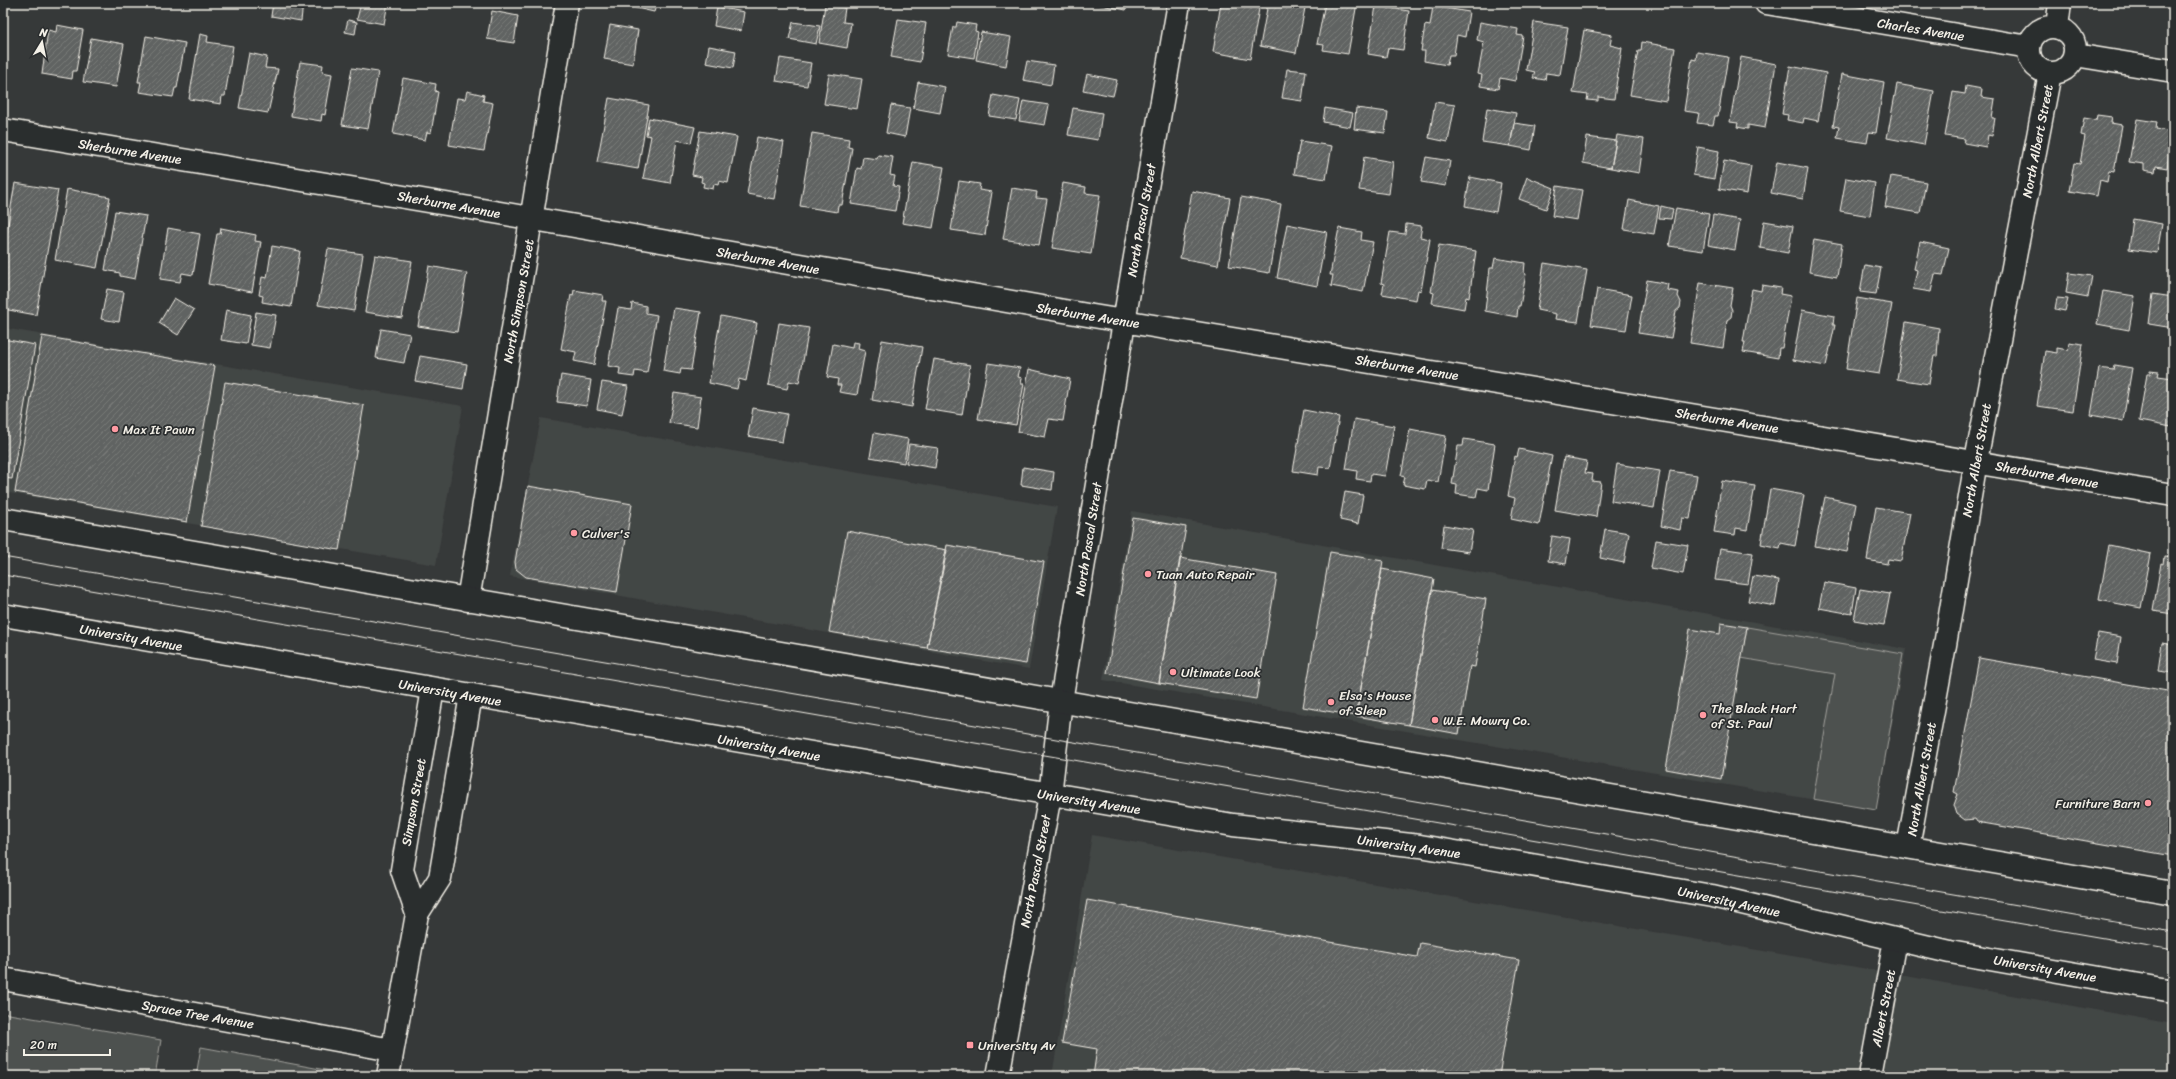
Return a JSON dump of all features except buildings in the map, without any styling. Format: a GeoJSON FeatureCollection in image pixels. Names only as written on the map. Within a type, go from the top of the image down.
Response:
{"type":"FeatureCollection","features":[{"type":"Feature","properties":{"kind":"street","name":"North Simpson Street"},"geometry":{"type":"LineString","coordinates":[[468,600],[567,3]]}},
{"type":"Feature","properties":{"kind":"street","name":"North Pascal Street"},"geometry":{"type":"LineString","coordinates":[[998,1076],[1050,794],[1061,701],[1124,321],[1180,3]]}},
{"type":"Feature","properties":{"kind":"street","name":"Charles Avenue"},"geometry":{"type":"LineString","coordinates":[[1766,3],[2029,47]]}},
{"type":"Feature","properties":{"kind":"street"},"geometry":{"type":"LineString","coordinates":[[2057,27],[2060,3]]}},
{"type":"Feature","properties":{"kind":"street"},"geometry":{"type":"LineString","coordinates":[[2057,27],[2070,35],[2074,41],[2075,55],[2067,68],[2062,71],[2050,73],[2034,64],[2029,53],[2029,47],[2036,33],[2043,28],[2057,27]]}},
{"type":"Feature","properties":{"kind":"street"},"geometry":{"type":"LineString","coordinates":[[2075,55],[2173,71]]}},
{"type":"Feature","properties":{"kind":"street","name":"North Albert Street"},"geometry":{"type":"LineString","coordinates":[[1908,847],[1945,646],[1976,461],[2050,73]]}},
{"type":"Feature","properties":{"kind":"street","name":"Sherburne Avenue"},"geometry":{"type":"LineString","coordinates":[[3,130],[532,218],[1124,321],[1976,461],[2173,495]]}},
{"type":"Feature","properties":{"kind":"street"},"geometry":{"type":"LineString","coordinates":[[3,519],[2173,893]]}},
{"type":"Feature","properties":{"kind":"street","name":"University Avenue"},"geometry":{"type":"LineString","coordinates":[[3,615],[1233,825],[1428,847],[1712,896],[1950,952],[2173,990]]}},
{"type":"Feature","properties":{"kind":"street","name":"Simpson Street"},"geometry":{"type":"LineString","coordinates":[[417,914],[402,870],[433,689]]}},
{"type":"Feature","properties":{"kind":"street","name":"Simpson Street"},"geometry":{"type":"LineString","coordinates":[[388,1076],[417,914],[440,878],[471,695]]}},
{"type":"Feature","properties":{"kind":"street","name":"Albert Street"},"geometry":{"type":"LineString","coordinates":[[1870,1076],[1895,940]]}},
{"type":"Feature","properties":{"kind":"street","name":"Spruce Tree Avenue"},"geometry":{"type":"LineString","coordinates":[[3,979],[392,1050]]}},
{"type":"Feature","properties":{"kind":"shaded area"},"geometry":{"type":"Polygon","coordinates":[[[3,328],[463,406],[436,565],[3,492],[3,328]]]}},
{"type":"Feature","properties":{"kind":"shaded area"},"geometry":{"type":"Polygon","coordinates":[[[541,418],[1057,507],[1029,669],[510,576],[541,418]]]}},
{"type":"Feature","properties":{"kind":"shaded area"},"geometry":{"type":"Polygon","coordinates":[[[1132,511],[1906,649],[1876,810],[1103,680],[1132,511]]]}},
{"type":"Feature","properties":{"kind":"shaded area"},"geometry":{"type":"Polygon","coordinates":[[[1747,627],[1903,654],[1876,810],[1813,799],[1835,674],[1741,658],[1747,627]]]}},
{"type":"Feature","properties":{"kind":"shaded area"},"geometry":{"type":"Polygon","coordinates":[[[1092,835],[1856,967],[2173,1024],[2173,1076],[1052,1076],[1092,835]]]}},
{"type":"Feature","properties":{"kind":"shaded area"},"geometry":{"type":"Polygon","coordinates":[[[3,1013],[161,1040],[155,1076],[3,1076],[3,1013]]]}},
{"type":"Feature","properties":{"kind":"shaded area"},"geometry":{"type":"Polygon","coordinates":[[[201,1047],[342,1073],[341,1076],[196,1076],[201,1047]]]}},
{"type":"Feature","properties":{"kind":"tram line"},"geometry":{"type":"LineString","coordinates":[[3,557],[2173,932]]}},
{"type":"Feature","properties":{"kind":"tram line"},"geometry":{"type":"LineString","coordinates":[[3,575],[2173,950]]}},
{"type":"Feature","properties":{"kind":"place","name":"Max It Pawn"},"geometry":{"type":"Point","coordinates":[115,429]}},
{"type":"Feature","properties":{"kind":"place","name":"Culver's"},"geometry":{"type":"Point","coordinates":[574,533]}},
{"type":"Feature","properties":{"kind":"place","name":"Tuan Auto Repair"},"geometry":{"type":"Point","coordinates":[1148,574]}},
{"type":"Feature","properties":{"kind":"place","name":"Ultimate Look"},"geometry":{"type":"Point","coordinates":[1173,672]}},
{"type":"Feature","properties":{"kind":"place","name":"Elsa's House of Sleep"},"geometry":{"type":"Point","coordinates":[1331,702]}},
{"type":"Feature","properties":{"kind":"place","name":"The Black Hart of St. Paul"},"geometry":{"type":"Point","coordinates":[1703,715]}},
{"type":"Feature","properties":{"kind":"place","name":"W.E. Mowry Co."},"geometry":{"type":"Point","coordinates":[1435,720]}},
{"type":"Feature","properties":{"kind":"place","name":"Furniture Barn"},"geometry":{"type":"Point","coordinates":[2148,803]}},
{"type":"Feature","properties":{"kind":"place","name":"University Av"},"geometry":{"type":"Point","coordinates":[970,1045]}}]}
